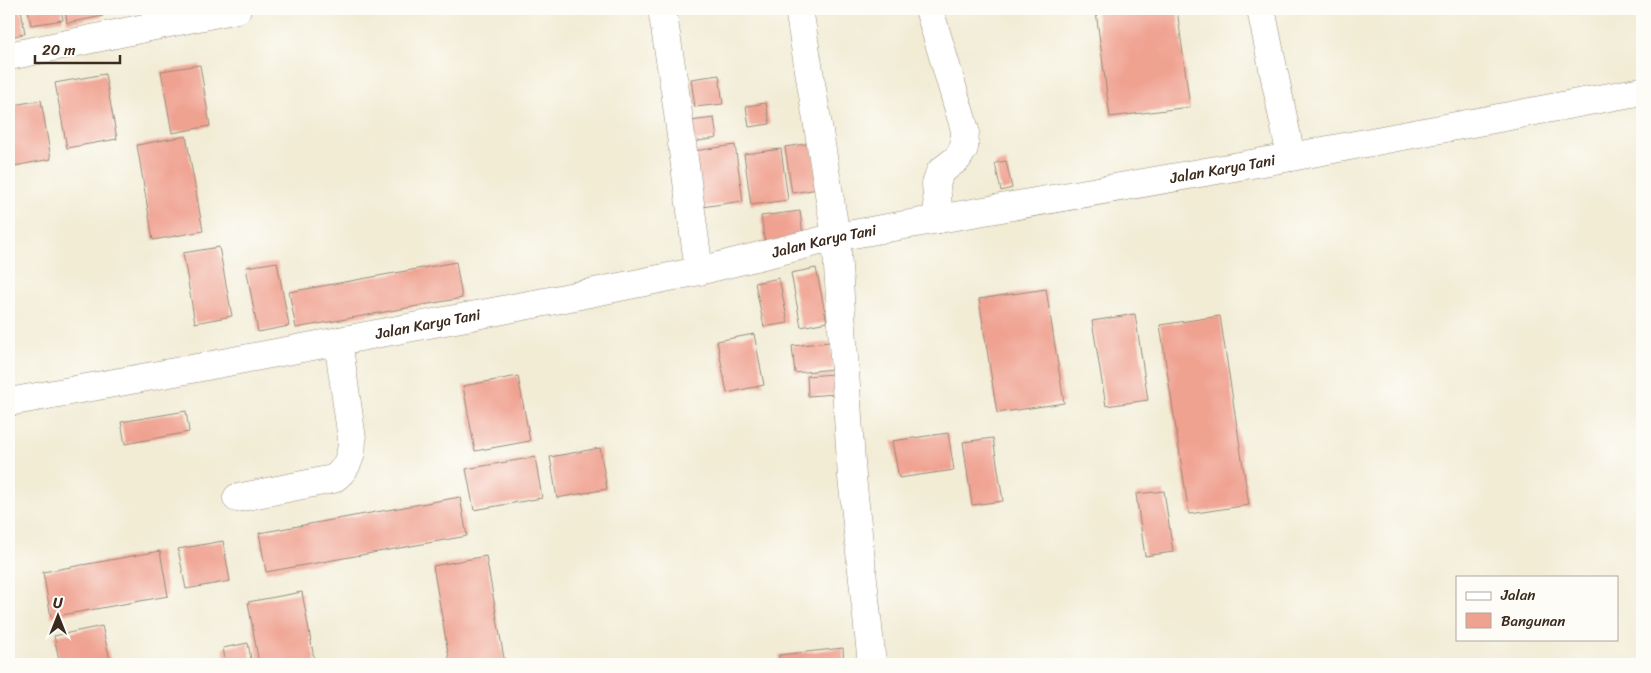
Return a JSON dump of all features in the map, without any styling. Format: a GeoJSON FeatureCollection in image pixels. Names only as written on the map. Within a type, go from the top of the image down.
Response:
{"type":"FeatureCollection","features":[{"type":"Feature","properties":{"kind":"street"},"geometry":{"type":"LineString","coordinates":[[9,56],[237,9]]}},
{"type":"Feature","properties":{"kind":"street"},"geometry":{"type":"LineString","coordinates":[[662,9],[676,91],[698,271]]}},
{"type":"Feature","properties":{"kind":"street"},"geometry":{"type":"LineString","coordinates":[[799,9],[836,237],[852,477],[872,664]]}},
{"type":"Feature","properties":{"kind":"street"},"geometry":{"type":"LineString","coordinates":[[930,9],[965,130],[964,148],[958,158],[940,172],[936,184],[940,219]]}},
{"type":"Feature","properties":{"kind":"street"},"geometry":{"type":"LineString","coordinates":[[1260,9],[1291,157]]}},
{"type":"Feature","properties":{"kind":"street","name":"Jalan Karya Tani"},"geometry":{"type":"LineString","coordinates":[[9,402],[338,341],[698,271],[836,237],[1291,157],[1642,91]]}},
{"type":"Feature","properties":{"kind":"street"},"geometry":{"type":"LineString","coordinates":[[237,498],[333,479],[340,474],[352,450],[352,439],[338,341]]}},
{"type":"Feature","properties":{"kind":"building"},"geometry":{"type":"Polygon","coordinates":[[[9,9],[21,9],[25,34],[9,37],[9,9]]]}},
{"type":"Feature","properties":{"kind":"building"},"geometry":{"type":"Polygon","coordinates":[[[28,9],[61,9],[63,20],[31,25],[28,9]]]}},
{"type":"Feature","properties":{"kind":"building"},"geometry":{"type":"Polygon","coordinates":[[[65,9],[101,9],[103,16],[67,23],[65,9]]]}},
{"type":"Feature","properties":{"kind":"building"},"geometry":{"type":"Polygon","coordinates":[[[1118,9],[1177,9],[1190,107],[1110,117],[1096,12],[1118,9]]]}},
{"type":"Feature","properties":{"kind":"building"},"geometry":{"type":"Polygon","coordinates":[[[200,65],[210,126],[172,133],[161,71],[200,65]]]}},
{"type":"Feature","properties":{"kind":"building"},"geometry":{"type":"Polygon","coordinates":[[[105,74],[117,139],[67,148],[55,83],[105,74]]]}},
{"type":"Feature","properties":{"kind":"building"},"geometry":{"type":"Polygon","coordinates":[[[719,75],[723,104],[695,107],[691,79],[719,75]]]}},
{"type":"Feature","properties":{"kind":"building"},"geometry":{"type":"Polygon","coordinates":[[[41,100],[51,159],[9,167],[9,106],[41,100]]]}},
{"type":"Feature","properties":{"kind":"building"},"geometry":{"type":"Polygon","coordinates":[[[766,103],[770,124],[749,127],[746,106],[766,103]]]}},
{"type":"Feature","properties":{"kind":"building"},"geometry":{"type":"Polygon","coordinates":[[[714,118],[717,138],[693,142],[690,121],[714,118]]]}},
{"type":"Feature","properties":{"kind":"building"},"geometry":{"type":"Polygon","coordinates":[[[186,136],[203,231],[153,240],[137,145],[186,136]]]}},
{"type":"Feature","properties":{"kind":"building"},"geometry":{"type":"Polygon","coordinates":[[[812,143],[819,189],[792,193],[785,147],[812,143]]]}},
{"type":"Feature","properties":{"kind":"building"},"geometry":{"type":"Polygon","coordinates":[[[735,145],[743,201],[702,207],[694,151],[735,145]]]}},
{"type":"Feature","properties":{"kind":"building"},"geometry":{"type":"Polygon","coordinates":[[[781,149],[788,200],[751,205],[744,154],[781,149]]]}},
{"type":"Feature","properties":{"kind":"building"},"geometry":{"type":"Polygon","coordinates":[[[1006,161],[1012,188],[1001,191],[995,163],[1006,161]]]}},
{"type":"Feature","properties":{"kind":"building"},"geometry":{"type":"Polygon","coordinates":[[[800,211],[804,244],[766,249],[761,216],[800,211]]]}},
{"type":"Feature","properties":{"kind":"building"},"geometry":{"type":"Polygon","coordinates":[[[219,247],[232,316],[195,323],[183,253],[219,247]]]}},
{"type":"Feature","properties":{"kind":"building"},"geometry":{"type":"Polygon","coordinates":[[[277,262],[289,326],[258,332],[246,267],[277,262]]]}},
{"type":"Feature","properties":{"kind":"building"},"geometry":{"type":"Polygon","coordinates":[[[456,262],[462,298],[296,328],[289,292],[456,262]]]}},
{"type":"Feature","properties":{"kind":"building"},"geometry":{"type":"Polygon","coordinates":[[[816,268],[827,322],[801,327],[791,273],[816,268]]]}},
{"type":"Feature","properties":{"kind":"building"},"geometry":{"type":"Polygon","coordinates":[[[779,278],[788,323],[764,327],[755,283],[779,278]]]}},
{"type":"Feature","properties":{"kind":"building"},"geometry":{"type":"Polygon","coordinates":[[[1046,289],[1064,403],[997,413],[979,299],[1046,289]]]}},
{"type":"Feature","properties":{"kind":"building"},"geometry":{"type":"Polygon","coordinates":[[[1135,314],[1148,400],[1106,406],[1092,321],[1135,314]]]}},
{"type":"Feature","properties":{"kind":"building"},"geometry":{"type":"Polygon","coordinates":[[[1220,316],[1249,505],[1189,514],[1160,325],[1220,316]]]}},
{"type":"Feature","properties":{"kind":"building"},"geometry":{"type":"Polygon","coordinates":[[[754,334],[764,385],[727,393],[717,341],[754,334]]]}},
{"type":"Feature","properties":{"kind":"building"},"geometry":{"type":"Polygon","coordinates":[[[830,342],[833,369],[795,373],[792,346],[830,342]]]}},
{"type":"Feature","properties":{"kind":"building"},"geometry":{"type":"Polygon","coordinates":[[[834,374],[835,394],[808,396],[807,376],[834,374]]]}},
{"type":"Feature","properties":{"kind":"building"},"geometry":{"type":"Polygon","coordinates":[[[518,376],[530,441],[475,451],[463,386],[518,376]]]}},
{"type":"Feature","properties":{"kind":"building"},"geometry":{"type":"Polygon","coordinates":[[[186,411],[189,432],[125,444],[121,422],[186,411]]]}},
{"type":"Feature","properties":{"kind":"building"},"geometry":{"type":"Polygon","coordinates":[[[948,433],[954,470],[899,478],[892,441],[948,433]]]}},
{"type":"Feature","properties":{"kind":"building"},"geometry":{"type":"Polygon","coordinates":[[[993,438],[1003,501],[972,505],[963,442],[993,438]]]}},
{"type":"Feature","properties":{"kind":"building"},"geometry":{"type":"Polygon","coordinates":[[[600,448],[607,489],[557,498],[550,457],[600,448]]]}},
{"type":"Feature","properties":{"kind":"building"},"geometry":{"type":"Polygon","coordinates":[[[535,457],[542,498],[474,510],[466,469],[535,457]]]}},
{"type":"Feature","properties":{"kind":"building"},"geometry":{"type":"Polygon","coordinates":[[[1164,491],[1173,552],[1145,556],[1136,494],[1164,491]]]}},
{"type":"Feature","properties":{"kind":"building"},"geometry":{"type":"Polygon","coordinates":[[[460,497],[467,536],[266,572],[259,533],[460,497]]]}},
{"type":"Feature","properties":{"kind":"building"},"geometry":{"type":"Polygon","coordinates":[[[223,541],[230,581],[186,589],[178,549],[223,541]]]}},
{"type":"Feature","properties":{"kind":"building"},"geometry":{"type":"Polygon","coordinates":[[[160,551],[168,596],[51,617],[43,572],[160,551]]]}},
{"type":"Feature","properties":{"kind":"building"},"geometry":{"type":"Polygon","coordinates":[[[486,556],[505,664],[450,664],[433,566],[486,556]]]}},
{"type":"Feature","properties":{"kind":"building"},"geometry":{"type":"Polygon","coordinates":[[[302,592],[315,664],[259,664],[248,602],[302,592]]]}},
{"type":"Feature","properties":{"kind":"building"},"geometry":{"type":"Polygon","coordinates":[[[102,626],[111,664],[60,664],[54,636],[102,626]]]}},
{"type":"Feature","properties":{"kind":"building"},"geometry":{"type":"Polygon","coordinates":[[[248,643],[252,664],[226,664],[223,648],[248,643]]]}},
{"type":"Feature","properties":{"kind":"building"},"geometry":{"type":"Polygon","coordinates":[[[843,648],[844,664],[779,664],[779,655],[843,648]]]}}]}
